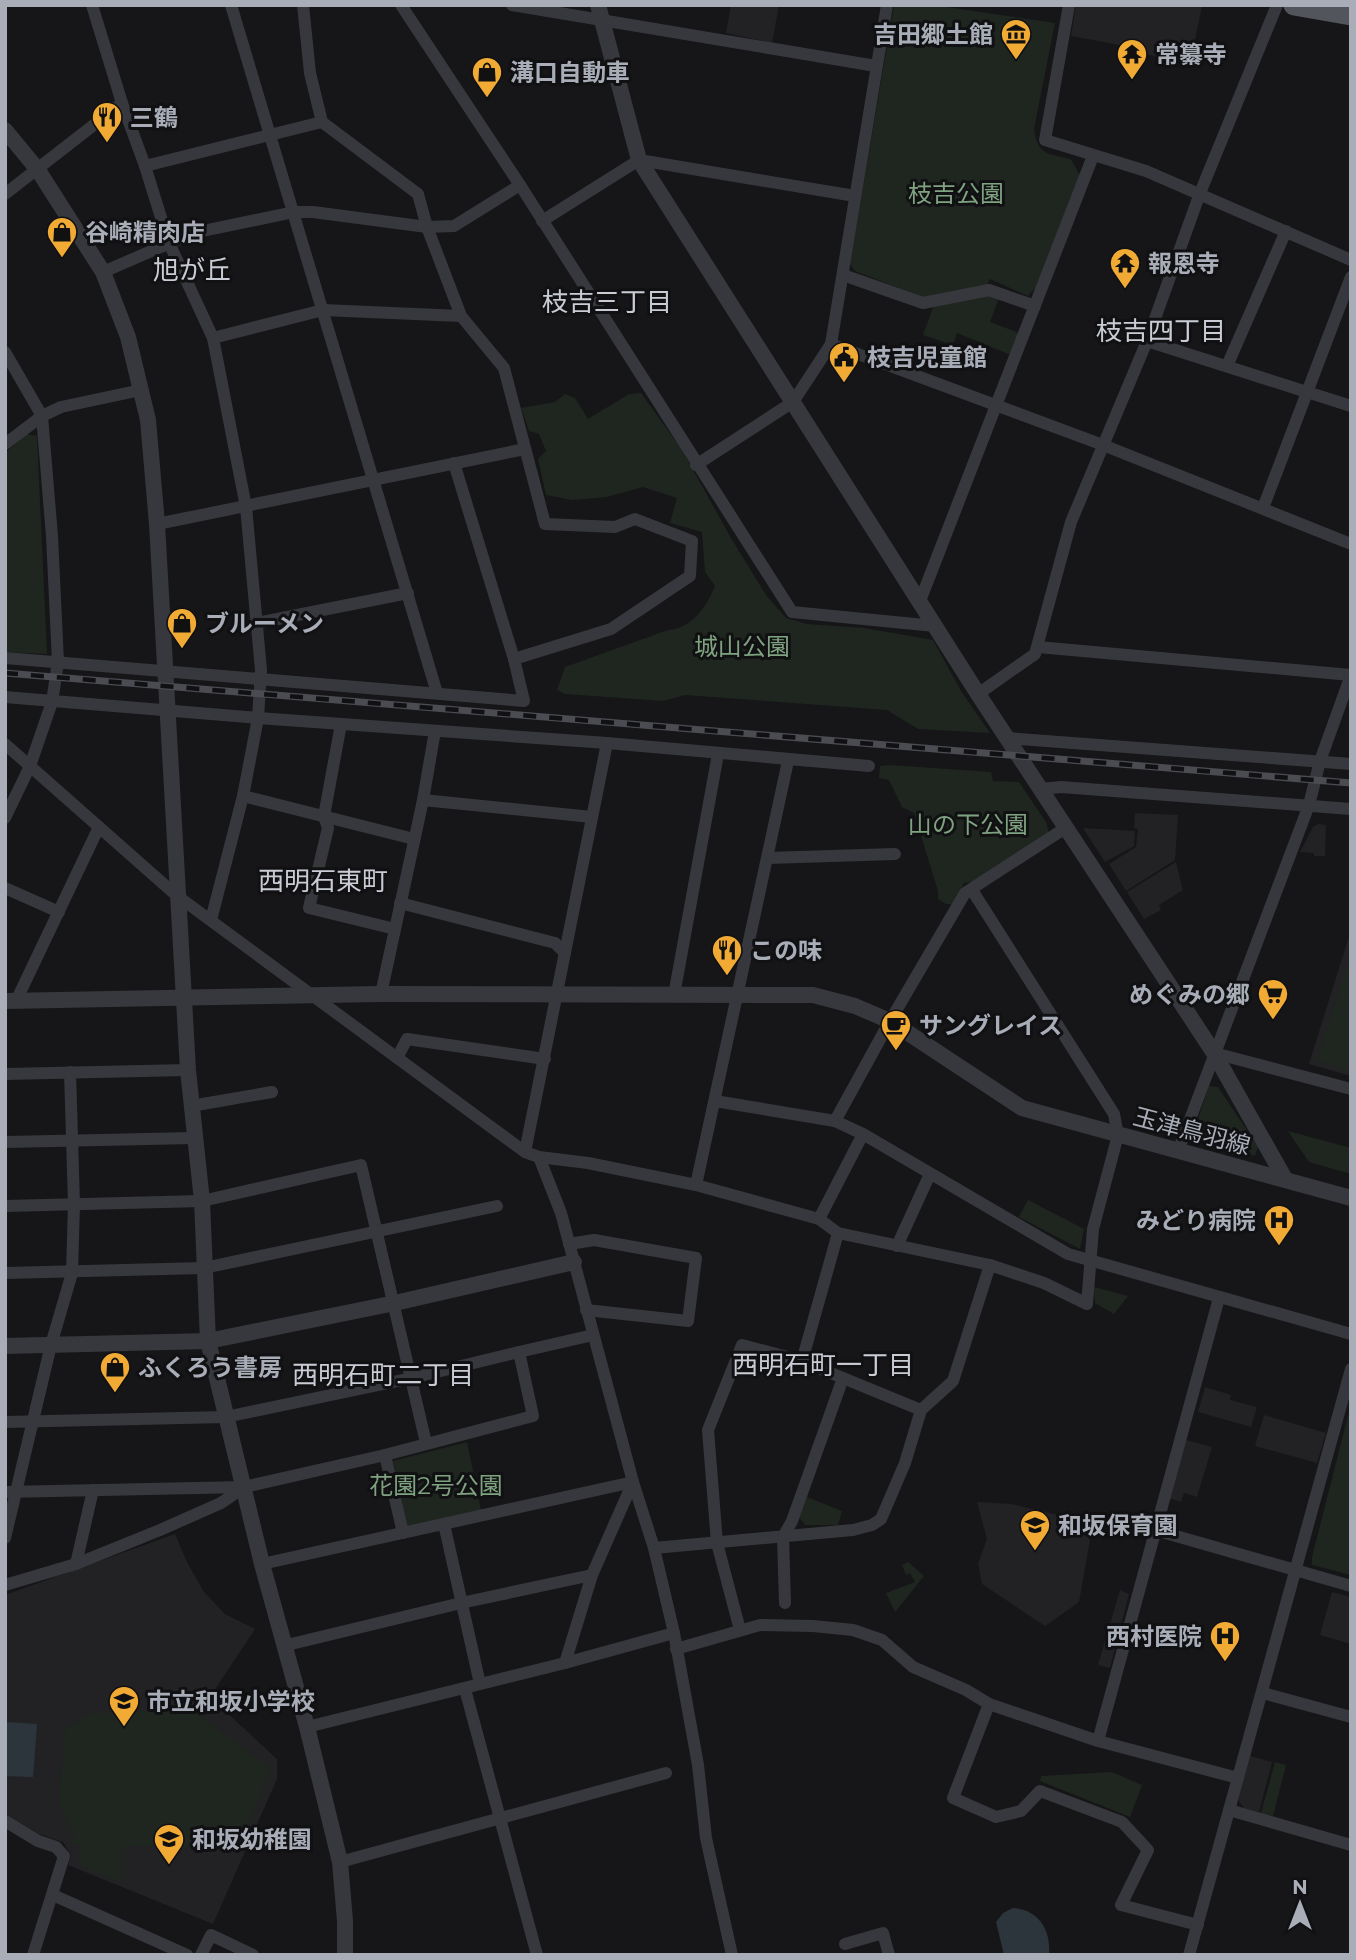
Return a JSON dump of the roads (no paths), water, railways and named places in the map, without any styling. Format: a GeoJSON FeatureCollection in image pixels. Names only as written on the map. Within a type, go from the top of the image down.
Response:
{"type":"FeatureCollection","features":[{"type":"Feature","properties":{"kind":"main road"},"geometry":{"type":"LineString","coordinates":[[1294,5],[1351,15]]}},
{"type":"Feature","properties":{"kind":"street"},"geometry":{"type":"LineString","coordinates":[[92,5],[169,243],[213,338],[246,507],[257,623],[260,680],[258,718],[243,796],[211,920]]}},
{"type":"Feature","properties":{"kind":"street"},"geometry":{"type":"LineString","coordinates":[[231,5],[437,693]]}},
{"type":"Feature","properties":{"kind":"street"},"geometry":{"type":"LineString","coordinates":[[303,5],[310,73],[322,122],[418,194],[427,227],[461,316],[504,368],[545,524],[615,527],[635,519],[692,541],[690,576],[634,614],[611,629],[514,659]]}},
{"type":"Feature","properties":{"kind":"street"},"geometry":{"type":"LineString","coordinates":[[401,5],[520,185],[792,612],[935,626]]}},
{"type":"Feature","properties":{"kind":"street"},"geometry":{"type":"LineString","coordinates":[[512,5],[600,12],[876,66]]}},
{"type":"Feature","properties":{"kind":"street"},"geometry":{"type":"LineString","coordinates":[[696,465],[793,402],[831,344],[887,5]]}},
{"type":"Feature","properties":{"kind":"street"},"geometry":{"type":"LineString","coordinates":[[1069,5],[1045,140],[1146,171],[1351,260]]}},
{"type":"Feature","properties":{"kind":"street"},"geometry":{"type":"LineString","coordinates":[[978,694],[1035,654],[1071,522],[1147,341],[1200,193],[1276,5]]}},
{"type":"Feature","properties":{"kind":"street"},"geometry":{"type":"LineString","coordinates":[[600,12],[639,160],[978,694],[1214,1054],[1285,1179]]}},
{"type":"Feature","properties":{"kind":"street"},"geometry":{"type":"LineString","coordinates":[[5,194],[122,103]]}},
{"type":"Feature","properties":{"kind":"street"},"geometry":{"type":"LineString","coordinates":[[145,166],[322,122]]}},
{"type":"Feature","properties":{"kind":"street"},"geometry":{"type":"LineString","coordinates":[[5,130],[38,170],[103,272],[128,337],[148,420],[188,1070],[202,1201],[208,1341],[262,1564],[307,1727],[340,1862],[345,1955]]}},
{"type":"Feature","properties":{"kind":"street"},"geometry":{"type":"LineString","coordinates":[[920,601],[1093,156]]}},
{"type":"Feature","properties":{"kind":"street"},"geometry":{"type":"LineString","coordinates":[[542,221],[639,160],[855,196]]}},
{"type":"Feature","properties":{"kind":"street"},"geometry":{"type":"LineString","coordinates":[[103,272],[193,233],[294,212],[427,227],[454,226],[520,185]]}},
{"type":"Feature","properties":{"kind":"street"},"geometry":{"type":"LineString","coordinates":[[1227,366],[1286,231]]}},
{"type":"Feature","properties":{"kind":"street"},"geometry":{"type":"LineString","coordinates":[[843,275],[923,303],[989,290],[1035,306]]}},
{"type":"Feature","properties":{"kind":"street"},"geometry":{"type":"LineString","coordinates":[[1263,508],[1351,277]]}},
{"type":"Feature","properties":{"kind":"street"},"geometry":{"type":"LineString","coordinates":[[213,338],[323,310],[461,316]]}},
{"type":"Feature","properties":{"kind":"street"},"geometry":{"type":"LineString","coordinates":[[1147,341],[1351,406]]}},
{"type":"Feature","properties":{"kind":"street"},"geometry":{"type":"LineString","coordinates":[[831,344],[998,404],[1351,544]]}},
{"type":"Feature","properties":{"kind":"street"},"geometry":{"type":"LineString","coordinates":[[5,352],[42,416],[58,662],[52,702],[30,766],[5,818]]}},
{"type":"Feature","properties":{"kind":"street"},"geometry":{"type":"LineString","coordinates":[[5,444],[42,416],[61,407],[141,390]]}},
{"type":"Feature","properties":{"kind":"street"},"geometry":{"type":"LineString","coordinates":[[156,524],[525,449]]}},
{"type":"Feature","properties":{"kind":"street"},"geometry":{"type":"LineString","coordinates":[[5,659],[524,701],[514,659],[454,463]]}},
{"type":"Feature","properties":{"kind":"street"},"geometry":{"type":"LineString","coordinates":[[257,623],[408,593]]}},
{"type":"Feature","properties":{"kind":"street"},"geometry":{"type":"LineString","coordinates":[[1038,647],[1351,675],[1320,761],[1309,805],[1178,1151]]}},
{"type":"Feature","properties":{"kind":"street"},"geometry":{"type":"LineString","coordinates":[[5,697],[869,766]]}},
{"type":"Feature","properties":{"kind":"street"},"geometry":{"type":"LineString","coordinates":[[341,724],[324,816],[328,828],[309,908],[395,929]]}},
{"type":"Feature","properties":{"kind":"street"},"geometry":{"type":"LineString","coordinates":[[381,994],[436,731]]}},
{"type":"Feature","properties":{"kind":"street"},"geometry":{"type":"LineString","coordinates":[[1007,738],[1351,764]]}},
{"type":"Feature","properties":{"kind":"street"},"geometry":{"type":"LineString","coordinates":[[525,1152],[559,995],[607,743]]}},
{"type":"Feature","properties":{"kind":"street"},"geometry":{"type":"LineString","coordinates":[[5,744],[176,895],[525,1152],[539,1157],[696,1185],[819,1219],[838,1233],[990,1265],[1044,1283],[1087,1304],[1093,1229],[1118,1135],[1114,1114],[972,890]]}},
{"type":"Feature","properties":{"kind":"street"},"geometry":{"type":"LineString","coordinates":[[674,995],[718,754]]}},
{"type":"Feature","properties":{"kind":"street"},"geometry":{"type":"LineString","coordinates":[[696,1185],[788,761]]}},
{"type":"Feature","properties":{"kind":"street"},"geometry":{"type":"LineString","coordinates":[[1041,789],[1061,787],[1351,809]]}},
{"type":"Feature","properties":{"kind":"street"},"geometry":{"type":"LineString","coordinates":[[243,796],[414,839]]}},
{"type":"Feature","properties":{"kind":"street"},"geometry":{"type":"LineString","coordinates":[[423,800],[592,817]]}},
{"type":"Feature","properties":{"kind":"street"},"geometry":{"type":"LineString","coordinates":[[11,1001],[59,912],[99,827]]}},
{"type":"Feature","properties":{"kind":"street"},"geometry":{"type":"LineString","coordinates":[[835,1121],[965,893],[1067,827]]}},
{"type":"Feature","properties":{"kind":"street"},"geometry":{"type":"LineString","coordinates":[[768,859],[895,854]]}},
{"type":"Feature","properties":{"kind":"street"},"geometry":{"type":"LineString","coordinates":[[5,888],[59,912]]}},
{"type":"Feature","properties":{"kind":"street"},"geometry":{"type":"LineString","coordinates":[[401,903],[555,943],[565,953]]}},
{"type":"Feature","properties":{"kind":"street","name":"玉津鳥羽線"},"geometry":{"type":"LineString","coordinates":[[11,1001],[381,994],[813,995],[855,1006],[890,1021],[1022,1108],[1351,1198]]}},
{"type":"Feature","properties":{"kind":"street"},"geometry":{"type":"LineString","coordinates":[[397,1058],[407,1039],[545,1059]]}},
{"type":"Feature","properties":{"kind":"street"},"geometry":{"type":"LineString","coordinates":[[1214,1054],[1351,1089]]}},
{"type":"Feature","properties":{"kind":"street"},"geometry":{"type":"LineString","coordinates":[[5,1074],[188,1070]]}},
{"type":"Feature","properties":{"kind":"street"},"geometry":{"type":"LineString","coordinates":[[5,1538],[11,1492],[35,1421],[51,1345],[72,1273],[74,1204],[70,1072]]}},
{"type":"Feature","properties":{"kind":"street"},"geometry":{"type":"LineString","coordinates":[[191,1106],[272,1092]]}},
{"type":"Feature","properties":{"kind":"street"},"geometry":{"type":"LineString","coordinates":[[715,1101],[835,1121],[863,1134],[1068,1254],[1351,1334]]}},
{"type":"Feature","properties":{"kind":"street"},"geometry":{"type":"LineString","coordinates":[[819,1219],[863,1134]]}},
{"type":"Feature","properties":{"kind":"street"},"geometry":{"type":"LineString","coordinates":[[5,1142],[194,1138]]}},
{"type":"Feature","properties":{"kind":"street"},"geometry":{"type":"LineString","coordinates":[[539,1157],[561,1213],[633,1482],[654,1548],[674,1633],[698,1765],[706,1838],[732,1955]]}},
{"type":"Feature","properties":{"kind":"street"},"geometry":{"type":"LineString","coordinates":[[5,1206],[202,1201],[362,1165],[426,1443]]}},
{"type":"Feature","properties":{"kind":"street"},"geometry":{"type":"LineString","coordinates":[[897,1245],[930,1174]]}},
{"type":"Feature","properties":{"kind":"street"},"geometry":{"type":"LineString","coordinates":[[5,1273],[204,1268],[497,1206]]}},
{"type":"Feature","properties":{"kind":"street"},"geometry":{"type":"LineString","coordinates":[[802,1362],[838,1233]]}},
{"type":"Feature","properties":{"kind":"street"},"geometry":{"type":"LineString","coordinates":[[569,1244],[594,1240],[696,1258],[688,1321],[586,1310]]}},
{"type":"Feature","properties":{"kind":"street"},"geometry":{"type":"LineString","coordinates":[[5,1346],[208,1341],[395,1303],[574,1262]]}},
{"type":"Feature","properties":{"kind":"street"},"geometry":{"type":"LineString","coordinates":[[654,1548],[853,1530],[872,1525],[881,1519],[891,1501],[905,1463],[921,1410],[953,1381],[990,1265]]}},
{"type":"Feature","properties":{"kind":"street"},"geometry":{"type":"LineString","coordinates":[[1098,1741],[1219,1298]]}},
{"type":"Feature","properties":{"kind":"street"},"geometry":{"type":"LineString","coordinates":[[5,1422],[226,1417],[412,1378],[593,1335]]}},
{"type":"Feature","properties":{"kind":"street"},"geometry":{"type":"LineString","coordinates":[[740,1630],[717,1543],[708,1430],[742,1345],[802,1362],[921,1410]]}},
{"type":"Feature","properties":{"kind":"street"},"geometry":{"type":"LineString","coordinates":[[11,1492],[244,1487],[385,1455],[533,1416],[519,1352]]}},
{"type":"Feature","properties":{"kind":"street"},"geometry":{"type":"LineString","coordinates":[[1189,1955],[1351,1369]]}},
{"type":"Feature","properties":{"kind":"street"},"geometry":{"type":"LineString","coordinates":[[785,1603],[783,1537],[792,1521],[843,1378]]}},
{"type":"Feature","properties":{"kind":"street"},"geometry":{"type":"LineString","coordinates":[[385,1455],[403,1533]]}},
{"type":"Feature","properties":{"kind":"street"},"geometry":{"type":"LineString","coordinates":[[262,1564],[633,1482]]}},
{"type":"Feature","properties":{"kind":"street"},"geometry":{"type":"LineString","coordinates":[[565,1663],[592,1575],[633,1482]]}},
{"type":"Feature","properties":{"kind":"street"},"geometry":{"type":"LineString","coordinates":[[5,1585],[76,1564],[221,1503],[244,1487]]}},
{"type":"Feature","properties":{"kind":"street"},"geometry":{"type":"LineString","coordinates":[[76,1564],[93,1490]]}},
{"type":"Feature","properties":{"kind":"street"},"geometry":{"type":"LineString","coordinates":[[444,1524],[480,1684]]}},
{"type":"Feature","properties":{"kind":"street"},"geometry":{"type":"LineString","coordinates":[[1155,1530],[1351,1586]]}},
{"type":"Feature","properties":{"kind":"street"},"geometry":{"type":"LineString","coordinates":[[284,1646],[461,1603],[592,1575]]}},
{"type":"Feature","properties":{"kind":"street"},"geometry":{"type":"LineString","coordinates":[[676,1649],[760,1625],[853,1630],[882,1640],[913,1667],[966,1690],[989,1704],[1098,1741],[1238,1778]]}},
{"type":"Feature","properties":{"kind":"street"},"geometry":{"type":"LineString","coordinates":[[307,1727],[465,1689],[674,1633]]}},
{"type":"Feature","properties":{"kind":"street"},"geometry":{"type":"LineString","coordinates":[[465,1689],[537,1955]]}},
{"type":"Feature","properties":{"kind":"street"},"geometry":{"type":"LineString","coordinates":[[1263,1693],[1351,1717]]}},
{"type":"Feature","properties":{"kind":"street"},"geometry":{"type":"LineString","coordinates":[[989,1704],[953,1798],[996,1817],[1021,1811],[1040,1791],[1122,1822],[1148,1850],[1121,1905],[1198,1925]]}},
{"type":"Feature","properties":{"kind":"street"},"geometry":{"type":"LineString","coordinates":[[340,1862],[666,1773]]}},
{"type":"Feature","properties":{"kind":"street"},"geometry":{"type":"LineString","coordinates":[[1229,1810],[1351,1845]]}},
{"type":"Feature","properties":{"kind":"street"},"geometry":{"type":"LineString","coordinates":[[5,1821],[38,1842],[56,1847],[64,1856],[33,1955]]}},
{"type":"Feature","properties":{"kind":"street"},"geometry":{"type":"LineString","coordinates":[[53,1895],[187,1955]]}},
{"type":"Feature","properties":{"kind":"street"},"geometry":{"type":"LineString","coordinates":[[845,1944],[883,1933],[889,1955]]}},
{"type":"Feature","properties":{"kind":"street"},"geometry":{"type":"LineString","coordinates":[[201,1955],[211,1935],[253,1955]]}},
{"type":"Feature","properties":{"kind":"railway"},"geometry":{"type":"LineString","coordinates":[[5,673],[1351,783]]}},
{"type":"Feature","properties":{"kind":"place","name":"吉田郷土館"},"geometry":{"type":"Point","coordinates":[1016,61]}},
{"type":"Feature","properties":{"kind":"place","name":"常纂寺"},"geometry":{"type":"Point","coordinates":[1132,81]}},
{"type":"Feature","properties":{"kind":"place","name":"溝口自動車"},"geometry":{"type":"Point","coordinates":[487,99]}},
{"type":"Feature","properties":{"kind":"place","name":"三鶴"},"geometry":{"type":"Point","coordinates":[107,144]}},
{"type":"Feature","properties":{"kind":"place","name":"谷崎精肉店"},"geometry":{"type":"Point","coordinates":[62,259]}},
{"type":"Feature","properties":{"kind":"place","name":"報恩寺"},"geometry":{"type":"Point","coordinates":[1125,290]}},
{"type":"Feature","properties":{"kind":"place","name":"枝吉児童館"},"geometry":{"type":"Point","coordinates":[844,384]}},
{"type":"Feature","properties":{"kind":"place","name":"ブルーメン"},"geometry":{"type":"Point","coordinates":[182,650]}},
{"type":"Feature","properties":{"kind":"place","name":"この味"},"geometry":{"type":"Point","coordinates":[727,977]}},
{"type":"Feature","properties":{"kind":"place","name":"めぐみの郷"},"geometry":{"type":"Point","coordinates":[1273,1021]}},
{"type":"Feature","properties":{"kind":"place","name":"サングレイス"},"geometry":{"type":"Point","coordinates":[896,1052]}},
{"type":"Feature","properties":{"kind":"place","name":"みどり病院"},"geometry":{"type":"Point","coordinates":[1279,1247]}},
{"type":"Feature","properties":{"kind":"place","name":"ふくろう書房"},"geometry":{"type":"Point","coordinates":[115,1394]}},
{"type":"Feature","properties":{"kind":"place","name":"和坂保育園"},"geometry":{"type":"Point","coordinates":[1035,1552]}},
{"type":"Feature","properties":{"kind":"place","name":"西村医院"},"geometry":{"type":"Point","coordinates":[1225,1663]}},
{"type":"Feature","properties":{"kind":"place","name":"市立和坂小学校"},"geometry":{"type":"Point","coordinates":[124,1728]}},
{"type":"Feature","properties":{"kind":"place","name":"和坂幼稚園"},"geometry":{"type":"Point","coordinates":[169,1866]}},
{"type":"Feature","properties":{"kind":"district","name":"旭が丘"},"geometry":{"type":"Point","coordinates":[192,270]}},
{"type":"Feature","properties":{"kind":"district","name":"枝吉三丁目"},"geometry":{"type":"Point","coordinates":[607,302]}},
{"type":"Feature","properties":{"kind":"district","name":"枝吉四丁目"},"geometry":{"type":"Point","coordinates":[1161,331]}},
{"type":"Feature","properties":{"kind":"district","name":"西明石東町"},"geometry":{"type":"Point","coordinates":[323,881]}},
{"type":"Feature","properties":{"kind":"district","name":"西明石町一丁目"},"geometry":{"type":"Point","coordinates":[823,1365]}},
{"type":"Feature","properties":{"kind":"district","name":"西明石町二丁目"},"geometry":{"type":"Point","coordinates":[383,1375]}},
{"type":"Feature","properties":{"kind":"park label","name":"枝吉公園"},"geometry":{"type":"Point","coordinates":[956,193]}},
{"type":"Feature","properties":{"kind":"park label","name":"城山公園"},"geometry":{"type":"Point","coordinates":[742,646]}},
{"type":"Feature","properties":{"kind":"park label","name":"山の下公園"},"geometry":{"type":"Point","coordinates":[968,824]}},
{"type":"Feature","properties":{"kind":"park label","name":"花園2号公園"},"geometry":{"type":"Point","coordinates":[436,1485]}}]}
